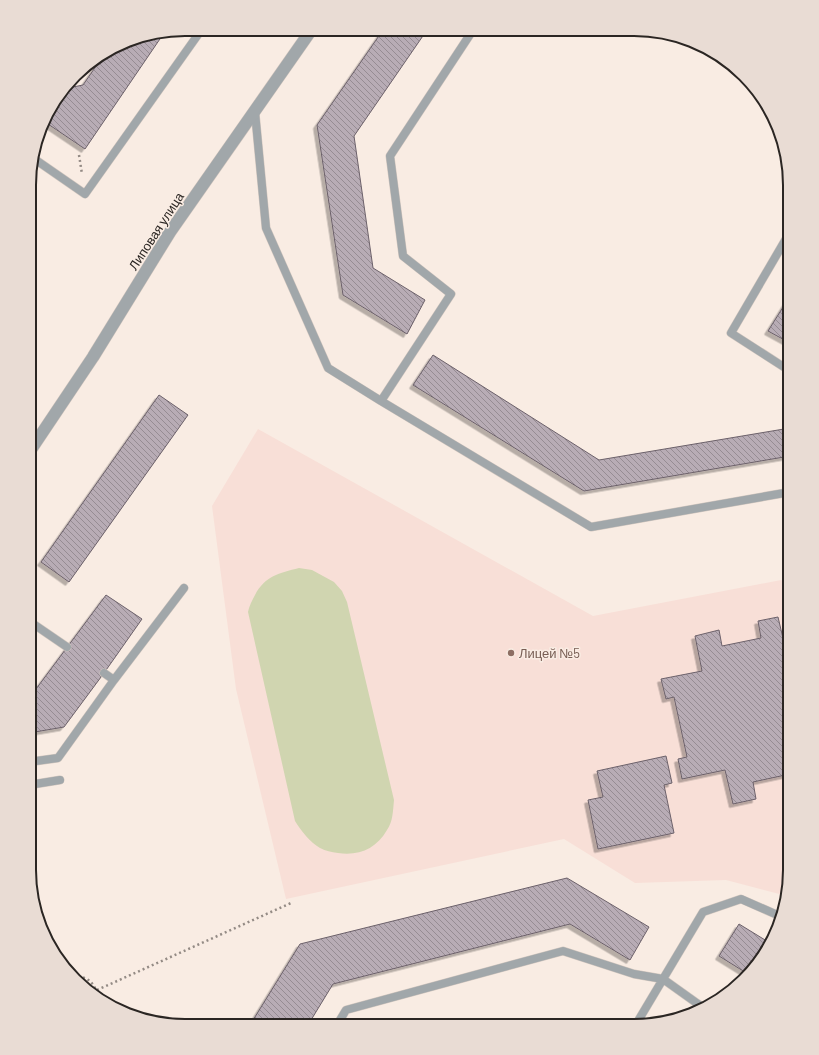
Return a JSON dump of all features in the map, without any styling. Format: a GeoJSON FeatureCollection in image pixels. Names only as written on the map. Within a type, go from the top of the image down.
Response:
{"type":"FeatureCollection","features":[{"type":"Feature","properties":{"kind":"street","name":"Липовая улица"},"geometry":{"type":"LineString","coordinates":[[36,443],[93,357],[170,232],[307,36]]}},
{"type":"Feature","properties":{"kind":"lane"},"geometry":{"type":"LineString","coordinates":[[38,161],[86,194],[197,36]]}},
{"type":"Feature","properties":{"kind":"lane"},"geometry":{"type":"LineString","coordinates":[[381,401],[451,294],[403,256],[390,156],[469,36]]}},
{"type":"Feature","properties":{"kind":"lane"},"geometry":{"type":"LineString","coordinates":[[254,112],[266,228],[328,368],[591,527],[783,493]]}},
{"type":"Feature","properties":{"kind":"lane"},"geometry":{"type":"LineString","coordinates":[[783,244],[731,333],[783,366]]}},
{"type":"Feature","properties":{"kind":"lane"},"geometry":{"type":"LineString","coordinates":[[36,761],[58,758],[114,680],[184,588]]}},
{"type":"Feature","properties":{"kind":"lane"},"geometry":{"type":"LineString","coordinates":[[36,625],[67,647]]}},
{"type":"Feature","properties":{"kind":"lane"},"geometry":{"type":"LineString","coordinates":[[104,673],[114,680]]}},
{"type":"Feature","properties":{"kind":"lane"},"geometry":{"type":"LineString","coordinates":[[36,784],[60,780]]}},
{"type":"Feature","properties":{"kind":"lane"},"geometry":{"type":"LineString","coordinates":[[639,1019],[703,912],[741,899],[776,914]]}},
{"type":"Feature","properties":{"kind":"lane"},"geometry":{"type":"LineString","coordinates":[[341,1019],[346,1010],[564,951],[634,974],[663,979],[699,1005]]}},
{"type":"Feature","properties":{"kind":"path"},"geometry":{"type":"LineString","coordinates":[[82,977],[90,980],[97,990],[291,903]]}},
{"type":"Feature","properties":{"kind":"shaded area","name":"Лицей №5"},"geometry":{"type":"Polygon","coordinates":[[[258,429],[593,616],[781,580],[783,581],[783,879],[781,894],[726,880],[635,883],[564,839],[286,899],[236,689],[212,506],[258,429]]]}},
{"type":"Feature","properties":{"kind":"green space"},"geometry":{"type":"Polygon","coordinates":[[[299,568],[312,570],[334,582],[342,591],[347,602],[394,800],[392,820],[383,837],[366,850],[360,852],[346,854],[320,848],[306,836],[295,821],[248,612],[255,595],[263,583],[273,576],[299,568]]]}},
{"type":"Feature","properties":{"kind":"building"},"geometry":{"type":"Polygon","coordinates":[[[379,36],[423,36],[354,136],[373,268],[425,300],[407,334],[343,295],[317,125],[379,36]]]}},
{"type":"Feature","properties":{"kind":"building"},"geometry":{"type":"Polygon","coordinates":[[[161,38],[85,149],[49,124],[61,102],[73,87],[83,85],[97,65],[102,61],[128,47],[161,38]]]}},
{"type":"Feature","properties":{"kind":"building"},"geometry":{"type":"Polygon","coordinates":[[[783,307],[783,339],[768,331],[783,307]]]}},
{"type":"Feature","properties":{"kind":"building"},"geometry":{"type":"Polygon","coordinates":[[[433,355],[599,460],[783,429],[783,457],[584,491],[413,385],[433,355]]]}},
{"type":"Feature","properties":{"kind":"building"},"geometry":{"type":"Polygon","coordinates":[[[159,395],[188,415],[69,582],[41,562],[159,395]]]}},
{"type":"Feature","properties":{"kind":"building"},"geometry":{"type":"Polygon","coordinates":[[[106,595],[142,619],[64,727],[36,732],[36,689],[106,595]]]}},
{"type":"Feature","properties":{"kind":"building"},"geometry":{"type":"Polygon","coordinates":[[[778,617],[783,638],[783,776],[753,782],[756,799],[733,804],[725,770],[682,779],[678,759],[687,757],[674,697],[666,699],[661,679],[702,671],[695,636],[719,630],[722,646],[761,638],[758,621],[778,617]]]}},
{"type":"Feature","properties":{"kind":"building"},"geometry":{"type":"Polygon","coordinates":[[[666,756],[672,783],[664,785],[674,833],[598,849],[588,800],[603,797],[597,771],[666,756]]]}},
{"type":"Feature","properties":{"kind":"building"},"geometry":{"type":"Polygon","coordinates":[[[567,878],[649,927],[630,960],[570,924],[333,984],[312,1019],[254,1019],[300,944],[567,878]]]}},
{"type":"Feature","properties":{"kind":"building"},"geometry":{"type":"Polygon","coordinates":[[[739,924],[765,940],[758,953],[743,971],[719,956],[739,924]]]}},
{"type":"Feature","properties":{"kind":"place","name":"Лицей №5"},"geometry":{"type":"Point","coordinates":[511,653]}}]}
